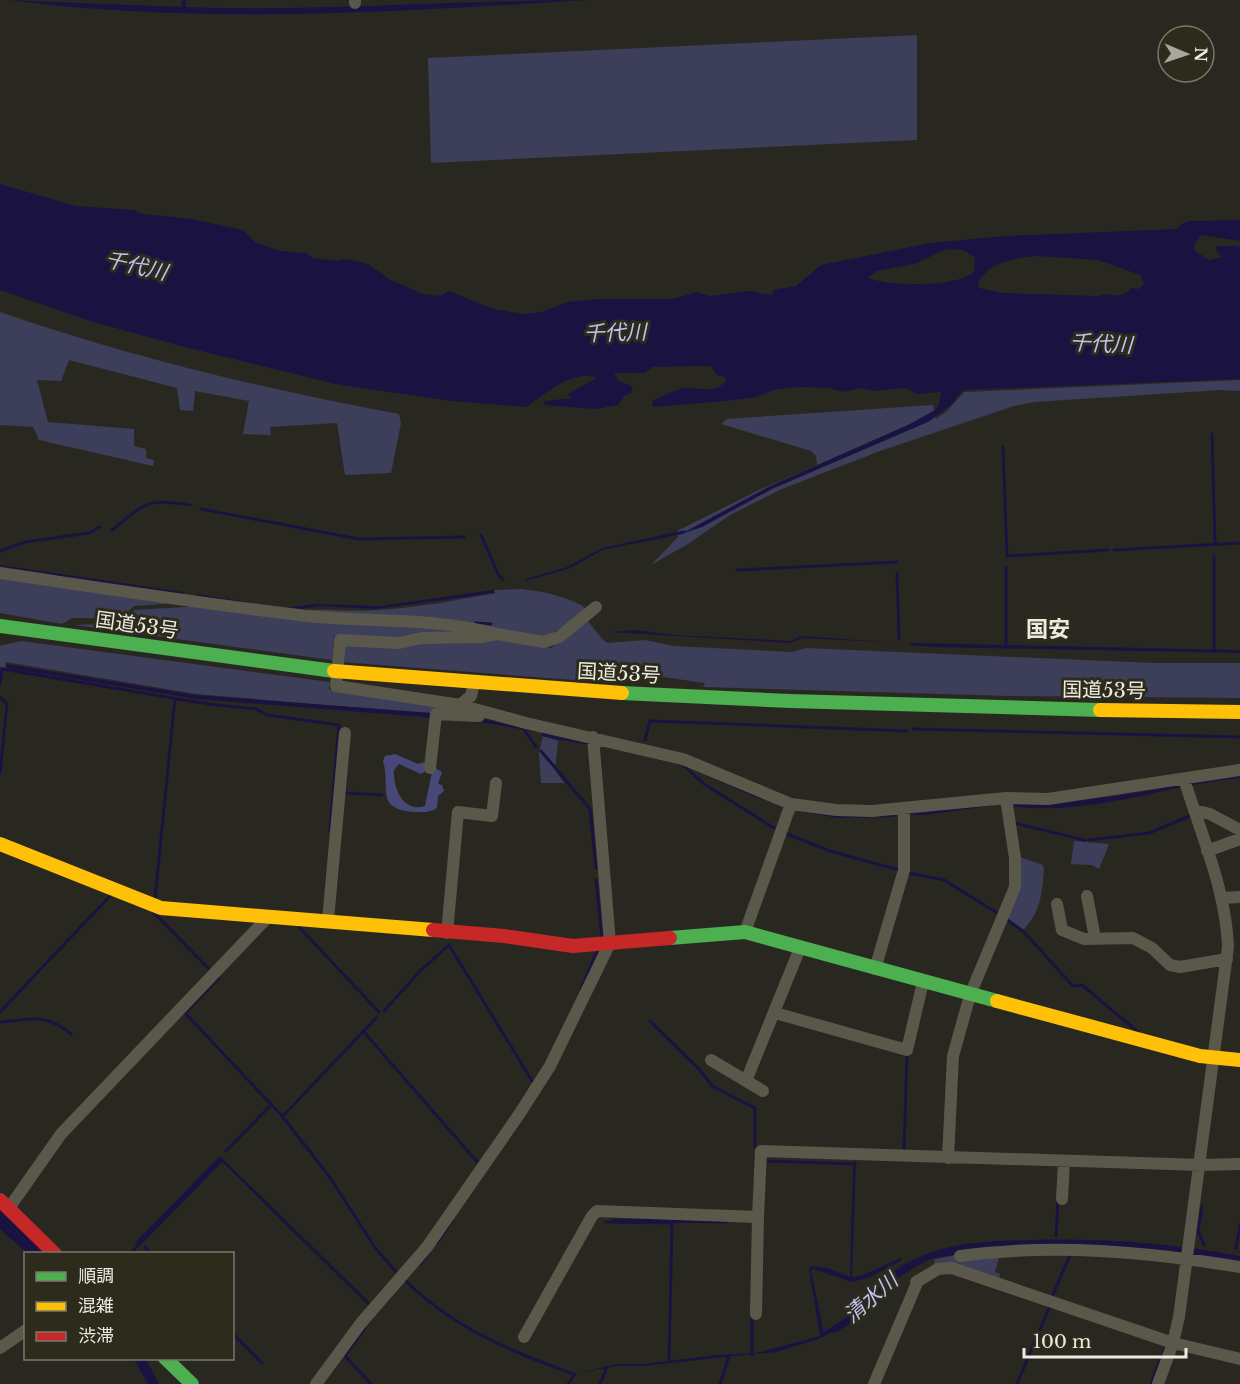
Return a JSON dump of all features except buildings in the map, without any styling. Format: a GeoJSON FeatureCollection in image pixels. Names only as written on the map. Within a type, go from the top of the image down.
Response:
{"type":"FeatureCollection","features":[{"type":"Feature","properties":{"kind":"main road","name":"国道53号"},"geometry":{"type":"LineString","coordinates":[[0,627],[337,672],[474,683],[718,698],[1023,709],[1240,712]]}},
{"type":"Feature","properties":{"kind":"main road"},"geometry":{"type":"LineString","coordinates":[[0,844],[161,908],[504,936],[573,946],[745,932],[1200,1056],[1240,1060]]}},
{"type":"Feature","properties":{"kind":"main road"},"geometry":{"type":"LineString","coordinates":[[4,1204],[53,1252]]}},
{"type":"Feature","properties":{"kind":"main road"},"geometry":{"type":"LineString","coordinates":[[166,1360],[192,1384]]}},
{"type":"Feature","properties":{"kind":"street"},"geometry":{"type":"LineString","coordinates":[[0,573],[252,609],[343,619],[466,627],[544,642],[559,637],[596,607]]}},
{"type":"Feature","properties":{"kind":"street"},"geometry":{"type":"LineString","coordinates":[[497,634],[482,637],[422,638],[399,642],[340,640],[336,686],[460,705],[683,759],[790,804],[836,810],[904,809],[1006,798],[1048,799],[1240,770]]}},
{"type":"Feature","properties":{"kind":"street"},"geometry":{"type":"LineString","coordinates":[[460,705],[471,696],[474,683]]}},
{"type":"Feature","properties":{"kind":"street"},"geometry":{"type":"LineString","coordinates":[[430,768],[437,713],[472,715],[503,722],[516,720]]}},
{"type":"Feature","properties":{"kind":"street"},"geometry":{"type":"LineString","coordinates":[[328,920],[345,733]]}},
{"type":"Feature","properties":{"kind":"street"},"geometry":{"type":"LineString","coordinates":[[316,1384],[361,1323],[428,1247],[520,1113],[550,1066],[610,943],[593,737]]}},
{"type":"Feature","properties":{"kind":"street"},"geometry":{"type":"LineString","coordinates":[[1158,1384],[1173,1342],[1188,1259],[1214,1057],[1232,951],[1221,898],[1184,779]]}},
{"type":"Feature","properties":{"kind":"street"},"geometry":{"type":"LineString","coordinates":[[447,933],[458,812],[492,816],[496,783]]}},
{"type":"Feature","properties":{"kind":"street"},"geometry":{"type":"LineString","coordinates":[[948,1158],[953,1056],[970,995],[1015,887],[1015,858],[1006,798]]}},
{"type":"Feature","properties":{"kind":"street"},"geometry":{"type":"LineString","coordinates":[[745,932],[790,804]]}},
{"type":"Feature","properties":{"kind":"street"},"geometry":{"type":"LineString","coordinates":[[875,969],[904,870],[904,809]]}},
{"type":"Feature","properties":{"kind":"street"},"geometry":{"type":"LineString","coordinates":[[1194,810],[1210,814],[1240,830]]}},
{"type":"Feature","properties":{"kind":"street"},"geometry":{"type":"LineString","coordinates":[[1207,851],[1240,839]]}},
{"type":"Feature","properties":{"kind":"street"},"geometry":{"type":"LineString","coordinates":[[1087,896],[1095,938]]}},
{"type":"Feature","properties":{"kind":"street"},"geometry":{"type":"LineString","coordinates":[[1221,898],[1240,897]]}},
{"type":"Feature","properties":{"kind":"street"},"geometry":{"type":"LineString","coordinates":[[1057,904],[1062,930],[1084,939],[1133,938],[1152,948],[1170,965],[1180,967],[1232,951]]}},
{"type":"Feature","properties":{"kind":"street"},"geometry":{"type":"LineString","coordinates":[[4,1204],[61,1134],[268,916]]}},
{"type":"Feature","properties":{"kind":"street"},"geometry":{"type":"LineString","coordinates":[[746,1081],[800,948]]}},
{"type":"Feature","properties":{"kind":"street"},"geometry":{"type":"LineString","coordinates":[[775,1013],[907,1050],[923,982]]}},
{"type":"Feature","properties":{"kind":"street"},"geometry":{"type":"LineString","coordinates":[[711,1060],[763,1091]]}},
{"type":"Feature","properties":{"kind":"street"},"geometry":{"type":"LineString","coordinates":[[756,1314],[761,1151],[1201,1165],[1240,1164]]}},
{"type":"Feature","properties":{"kind":"street"},"geometry":{"type":"LineString","coordinates":[[1062,1199],[1064,1161]]}},
{"type":"Feature","properties":{"kind":"street"},"geometry":{"type":"LineString","coordinates":[[524,1337],[592,1216],[597,1211],[758,1217]]}},
{"type":"Feature","properties":{"kind":"street"},"geometry":{"type":"LineString","coordinates":[[960,1256],[991,1252],[1070,1249],[1188,1259],[1240,1267]]}},
{"type":"Feature","properties":{"kind":"street"},"geometry":{"type":"LineString","coordinates":[[874,1384],[916,1282],[938,1269],[952,1268],[1173,1342],[1240,1359]]}},
{"type":"Feature","properties":{"kind":"street"},"geometry":{"type":"LineString","coordinates":[[0,1348],[24,1331]]}},
{"type":"Feature","properties":{"kind":"shaded area"},"geometry":{"type":"Polygon","coordinates":[[[917,35],[917,140],[431,163],[428,58],[917,35]]]}},
{"type":"Feature","properties":{"kind":"shaded area"},"geometry":{"type":"Polygon","coordinates":[[[0,312],[98,343],[198,370],[298,394],[399,414],[401,423],[391,473],[345,475],[337,423],[270,427],[271,435],[243,434],[249,401],[195,391],[193,411],[180,410],[177,388],[69,360],[61,381],[37,380],[48,422],[134,429],[134,446],[146,449],[146,458],[154,460],[153,466],[39,440],[33,427],[0,425],[0,312]]]}},
{"type":"Feature","properties":{"kind":"shaded area"},"geometry":{"type":"Polygon","coordinates":[[[1240,380],[1240,391],[1221,390],[1034,402],[1014,406],[880,451],[782,489],[730,515],[688,544],[651,565],[678,537],[677,531],[763,488],[817,465],[816,456],[811,451],[721,424],[727,419],[933,405],[936,419],[947,411],[964,392],[1240,380]]]}},
{"type":"Feature","properties":{"kind":"shaded area"},"geometry":{"type":"Polygon","coordinates":[[[0,576],[179,603],[134,606],[121,618],[72,618],[62,624],[0,613],[0,576]]]}},
{"type":"Feature","properties":{"kind":"shaded area"},"geometry":{"type":"Polygon","coordinates":[[[520,589],[569,599],[583,606],[585,612],[545,638],[290,611],[392,609],[495,593],[494,590],[520,589]]]}},
{"type":"Feature","properties":{"kind":"shaded area"},"geometry":{"type":"Polygon","coordinates":[[[202,606],[482,631],[370,639],[334,636],[332,660],[74,625],[124,623],[134,610],[202,606]]]}},
{"type":"Feature","properties":{"kind":"shaded area"},"geometry":{"type":"Polygon","coordinates":[[[587,620],[608,643],[645,640],[673,646],[792,652],[806,648],[1153,663],[1240,663],[1240,698],[1009,696],[703,687],[705,683],[656,676],[580,676],[574,680],[342,662],[343,649],[347,644],[475,639],[526,643],[551,648],[587,620]]]}},
{"type":"Feature","properties":{"kind":"shaded area"},"geometry":{"type":"Polygon","coordinates":[[[21,641],[330,682],[329,689],[414,701],[472,713],[433,714],[196,694],[6,662],[5,668],[0,667],[0,646],[21,641]]]}},
{"type":"Feature","properties":{"kind":"shaded area"},"geometry":{"type":"Polygon","coordinates":[[[543,736],[558,741],[555,770],[564,783],[541,783],[539,753],[543,736]]]}},
{"type":"Feature","properties":{"kind":"shaded area"},"geometry":{"type":"Polygon","coordinates":[[[395,754],[418,764],[425,762],[428,765],[428,769],[421,774],[399,764],[394,770],[398,791],[405,802],[411,806],[425,806],[433,767],[442,772],[438,784],[442,785],[444,791],[438,796],[437,808],[414,812],[402,810],[393,806],[389,801],[386,795],[383,761],[385,756],[395,754]]]}},
{"type":"Feature","properties":{"kind":"shaded area"},"geometry":{"type":"Polygon","coordinates":[[[1074,841],[1109,844],[1099,869],[1092,865],[1071,864],[1074,841]]]}},
{"type":"Feature","properties":{"kind":"shaded area"},"geometry":{"type":"Polygon","coordinates":[[[1017,856],[1043,865],[1044,869],[1037,909],[1034,917],[1023,930],[1006,918],[1017,856]]]}},
{"type":"Feature","properties":{"kind":"shaded area"},"geometry":{"type":"Polygon","coordinates":[[[1000,1254],[995,1272],[1000,1274],[999,1280],[933,1268],[935,1259],[957,1255],[1000,1254]]]}},
{"type":"Feature","properties":{"kind":"water"},"geometry":{"type":"Polygon","coordinates":[[[8,0],[181,7],[182,0],[186,0],[186,7],[286,8],[587,0],[370,12],[225,14],[80,8],[8,0]]]}},
{"type":"Feature","properties":{"kind":"water","name":"千代川"},"geometry":{"type":"Polygon","coordinates":[[[0,184],[76,206],[134,210],[143,214],[192,219],[243,230],[255,242],[280,251],[306,253],[313,258],[337,261],[347,259],[368,264],[389,279],[423,294],[440,296],[449,291],[493,309],[524,314],[542,312],[567,302],[596,299],[673,299],[697,292],[710,296],[749,291],[771,295],[774,290],[796,286],[821,265],[930,243],[1005,236],[1177,229],[1183,223],[1190,221],[1240,220],[1240,241],[1201,235],[1194,246],[1195,251],[1209,260],[1222,257],[1217,252],[1216,246],[1239,246],[1240,379],[963,390],[950,406],[928,422],[772,489],[702,527],[681,534],[770,486],[910,424],[935,410],[939,404],[941,392],[917,394],[905,388],[875,391],[860,388],[843,392],[829,388],[799,387],[774,390],[756,397],[652,407],[653,400],[677,390],[713,389],[722,385],[726,380],[725,377],[716,375],[712,367],[704,366],[653,367],[644,373],[614,373],[618,380],[631,386],[633,392],[624,396],[618,405],[596,409],[543,405],[545,401],[571,398],[568,394],[597,378],[588,376],[579,376],[560,384],[527,407],[452,401],[340,385],[181,346],[90,321],[0,290],[0,184]],[[947,249],[914,264],[877,271],[868,278],[891,283],[922,284],[952,281],[974,272],[975,257],[963,250],[947,249]],[[1037,256],[1012,260],[995,266],[982,277],[978,284],[979,288],[1003,293],[1098,296],[1122,295],[1131,288],[1139,289],[1144,284],[1140,275],[1098,260],[1037,256]]]}},
{"type":"Feature","properties":{"kind":"water"},"geometry":{"type":"Polygon","coordinates":[[[667,534],[668,537],[602,550],[571,568],[526,581],[526,579],[567,567],[602,548],[667,534]]]}},
{"type":"Feature","properties":{"kind":"water"},"geometry":{"type":"Polygon","coordinates":[[[0,565],[183,592],[184,597],[0,569],[0,565]]]}},
{"type":"Feature","properties":{"kind":"water"},"geometry":{"type":"Polygon","coordinates":[[[493,590],[495,593],[376,609],[319,606],[295,610],[196,597],[197,594],[284,608],[314,604],[380,606],[493,590]]]}},
{"type":"Feature","properties":{"kind":"water"},"geometry":{"type":"Polygon","coordinates":[[[637,630],[674,635],[791,641],[801,636],[898,643],[802,638],[791,643],[609,632],[637,630]]]}},
{"type":"Feature","properties":{"kind":"water"},"geometry":{"type":"Polygon","coordinates":[[[912,643],[1240,650],[1240,653],[909,645],[912,643]]]}},
{"type":"Feature","properties":{"kind":"water"},"geometry":{"type":"Polygon","coordinates":[[[6,664],[195,695],[472,716],[538,732],[473,721],[197,699],[7,668],[6,664]]]}},
{"type":"Feature","properties":{"kind":"water"},"geometry":{"type":"Polygon","coordinates":[[[542,731],[656,753],[793,806],[989,803],[989,806],[925,815],[900,814],[893,817],[838,818],[797,811],[750,795],[673,760],[551,738],[542,736],[542,731]]]}},
{"type":"Feature","properties":{"kind":"water"},"geometry":{"type":"Polygon","coordinates":[[[1240,774],[1240,778],[1097,804],[1040,808],[1011,806],[1011,802],[1069,801],[1126,794],[1240,774]]]}},
{"type":"Feature","properties":{"kind":"water","name":"清水川"},"geometry":{"type":"Polygon","coordinates":[[[856,1161],[852,1277],[870,1272],[901,1258],[902,1260],[868,1278],[852,1282],[813,1269],[811,1271],[824,1332],[853,1312],[903,1265],[954,1246],[1000,1241],[1136,1242],[1240,1256],[1240,1265],[1194,1256],[975,1251],[930,1259],[912,1269],[894,1281],[849,1325],[819,1339],[776,1352],[645,1366],[618,1366],[573,1374],[618,1364],[644,1364],[716,1355],[756,1353],[820,1336],[809,1270],[811,1266],[827,1268],[850,1277],[853,1162],[856,1161]]]}},
{"type":"Feature","properties":{"kind":"water"},"geometry":{"type":"Polygon","coordinates":[[[0,1211],[43,1252],[26,1252],[0,1229],[0,1211]]]}},
{"type":"Feature","properties":{"kind":"water"},"geometry":{"type":"Polygon","coordinates":[[[135,1360],[147,1360],[159,1384],[148,1384],[135,1360]]]}},
{"type":"Feature","properties":{"kind":"waterway"},"geometry":{"type":"LineString","coordinates":[[1212,434],[1215,543]]}},
{"type":"Feature","properties":{"kind":"waterway"},"geometry":{"type":"LineString","coordinates":[[1003,447],[1007,556],[1108,550]]}},
{"type":"Feature","properties":{"kind":"waterway"},"geometry":{"type":"LineString","coordinates":[[112,530],[147,505],[164,502],[190,505]]}},
{"type":"Feature","properties":{"kind":"waterway"},"geometry":{"type":"LineString","coordinates":[[201,509],[359,539],[464,537]]}},
{"type":"Feature","properties":{"kind":"waterway"},"geometry":{"type":"LineString","coordinates":[[0,551],[25,542],[89,533],[100,527]]}},
{"type":"Feature","properties":{"kind":"waterway"},"geometry":{"type":"LineString","coordinates":[[664,536],[684,532]]}},
{"type":"Feature","properties":{"kind":"waterway"},"geometry":{"type":"LineString","coordinates":[[481,535],[498,574],[503,580]]}},
{"type":"Feature","properties":{"kind":"waterway"},"geometry":{"type":"LineString","coordinates":[[1114,550],[1240,543]]}},
{"type":"Feature","properties":{"kind":"waterway"},"geometry":{"type":"LineString","coordinates":[[1214,556],[1214,649]]}},
{"type":"Feature","properties":{"kind":"waterway"},"geometry":{"type":"LineString","coordinates":[[737,570],[897,562]]}},
{"type":"Feature","properties":{"kind":"waterway"},"geometry":{"type":"LineString","coordinates":[[1006,567],[1006,644]]}},
{"type":"Feature","properties":{"kind":"waterway"},"geometry":{"type":"LineString","coordinates":[[897,573],[899,639]]}},
{"type":"Feature","properties":{"kind":"waterway"},"geometry":{"type":"LineString","coordinates":[[476,623],[491,624]]}},
{"type":"Feature","properties":{"kind":"waterway"},"geometry":{"type":"LineString","coordinates":[[0,684],[2,669],[208,704],[256,709],[267,715],[339,725],[330,831]]}},
{"type":"Feature","properties":{"kind":"waterway"},"geometry":{"type":"LineString","coordinates":[[0,697],[7,704],[0,773]]}},
{"type":"Feature","properties":{"kind":"waterway"},"geometry":{"type":"LineString","coordinates":[[155,899],[175,698]]}},
{"type":"Feature","properties":{"kind":"waterway"},"geometry":{"type":"LineString","coordinates":[[645,740],[650,721],[907,731]]}},
{"type":"Feature","properties":{"kind":"waterway"},"geometry":{"type":"LineString","coordinates":[[523,728],[536,747]]}},
{"type":"Feature","properties":{"kind":"waterway"},"geometry":{"type":"LineString","coordinates":[[913,729],[1240,737]]}},
{"type":"Feature","properties":{"kind":"waterway"},"geometry":{"type":"LineString","coordinates":[[541,751],[590,809],[596,868]]}},
{"type":"Feature","properties":{"kind":"waterway"},"geometry":{"type":"LineString","coordinates":[[684,766],[704,784],[774,828]]}},
{"type":"Feature","properties":{"kind":"waterway"},"geometry":{"type":"LineString","coordinates":[[346,793],[382,795]]}},
{"type":"Feature","properties":{"kind":"waterway"},"geometry":{"type":"LineString","coordinates":[[1089,840],[1149,833],[1190,816]]}},
{"type":"Feature","properties":{"kind":"waterway"},"geometry":{"type":"LineString","coordinates":[[1014,823],[1085,840]]}},
{"type":"Feature","properties":{"kind":"waterway"},"geometry":{"type":"LineString","coordinates":[[785,833],[830,851],[899,870]]}},
{"type":"Feature","properties":{"kind":"waterway"},"geometry":{"type":"LineString","coordinates":[[908,873],[944,880],[999,914]]}},
{"type":"Feature","properties":{"kind":"waterway"},"geometry":{"type":"LineString","coordinates":[[596,880],[602,937]]}},
{"type":"Feature","properties":{"kind":"waterway"},"geometry":{"type":"LineString","coordinates":[[0,1012],[110,896]]}},
{"type":"Feature","properties":{"kind":"waterway"},"geometry":{"type":"LineString","coordinates":[[154,913],[211,971]]}},
{"type":"Feature","properties":{"kind":"waterway"},"geometry":{"type":"LineString","coordinates":[[1006,919],[1023,931],[1073,986],[1082,985],[1137,1031]]}},
{"type":"Feature","properties":{"kind":"waterway"},"geometry":{"type":"LineString","coordinates":[[299,927],[379,1012]]}},
{"type":"Feature","properties":{"kind":"waterway"},"geometry":{"type":"LineString","coordinates":[[384,1011],[421,970],[449,945],[534,1084]]}},
{"type":"Feature","properties":{"kind":"waterway"},"geometry":{"type":"LineString","coordinates":[[581,989],[597,951]]}},
{"type":"Feature","properties":{"kind":"waterway"},"geometry":{"type":"LineString","coordinates":[[219,978],[185,1013],[282,1116],[329,1176],[376,1249],[397,1273]]}},
{"type":"Feature","properties":{"kind":"waterway"},"geometry":{"type":"LineString","coordinates":[[283,1116],[377,1017]]}},
{"type":"Feature","properties":{"kind":"waterway"},"geometry":{"type":"LineString","coordinates":[[0,1022],[45,1020],[62,1027],[71,1034]]}},
{"type":"Feature","properties":{"kind":"waterway"},"geometry":{"type":"LineString","coordinates":[[650,1021],[699,1069],[712,1086],[755,1108],[755,1147],[759,1147]]}},
{"type":"Feature","properties":{"kind":"waterway"},"geometry":{"type":"LineString","coordinates":[[364,1032],[479,1164]]}},
{"type":"Feature","properties":{"kind":"waterway"},"geometry":{"type":"LineString","coordinates":[[904,1151],[907,1053]]}},
{"type":"Feature","properties":{"kind":"waterway"},"geometry":{"type":"LineString","coordinates":[[226,1151],[272,1104]]}},
{"type":"Feature","properties":{"kind":"waterway"},"geometry":{"type":"LineString","coordinates":[[137,1243],[220,1158]]}},
{"type":"Feature","properties":{"kind":"waterway"},"geometry":{"type":"LineString","coordinates":[[132,1252],[222,1160],[371,1306]]}},
{"type":"Feature","properties":{"kind":"waterway"},"geometry":{"type":"LineString","coordinates":[[766,1161],[855,1164]]}},
{"type":"Feature","properties":{"kind":"waterway"},"geometry":{"type":"LineString","coordinates":[[1056,1236],[1058,1199]]}},
{"type":"Feature","properties":{"kind":"waterway"},"geometry":{"type":"LineString","coordinates":[[1202,1207],[1198,1231],[1204,1245]]}},
{"type":"Feature","properties":{"kind":"waterway"},"geometry":{"type":"LineString","coordinates":[[614,1220],[727,1222]]}},
{"type":"Feature","properties":{"kind":"waterway"},"geometry":{"type":"LineString","coordinates":[[437,1243],[452,1221]]}},
{"type":"Feature","properties":{"kind":"waterway"},"geometry":{"type":"LineString","coordinates":[[606,1222],[672,1223],[669,1361]]}},
{"type":"Feature","properties":{"kind":"waterway"},"geometry":{"type":"LineString","coordinates":[[1236,1248],[1240,1225]]}},
{"type":"Feature","properties":{"kind":"waterway"},"geometry":{"type":"LineString","coordinates":[[145,1247],[149,1252]]}},
{"type":"Feature","properties":{"kind":"waterway"},"geometry":{"type":"LineString","coordinates":[[420,1264],[429,1253]]}},
{"type":"Feature","properties":{"kind":"waterway"},"geometry":{"type":"LineString","coordinates":[[1052,1297],[1070,1255]]}},
{"type":"Feature","properties":{"kind":"waterway"},"geometry":{"type":"LineString","coordinates":[[405,1280],[436,1307],[488,1339],[525,1356],[575,1374],[568,1384]]}},
{"type":"Feature","properties":{"kind":"waterway"},"geometry":{"type":"LineString","coordinates":[[1017,1384],[1049,1308]]}},
{"type":"Feature","properties":{"kind":"waterway"},"geometry":{"type":"LineString","coordinates":[[752,1317],[752,1355]]}},
{"type":"Feature","properties":{"kind":"waterway"},"geometry":{"type":"LineString","coordinates":[[365,1328],[345,1356],[371,1384]]}},
{"type":"Feature","properties":{"kind":"waterway"},"geometry":{"type":"LineString","coordinates":[[234,1335],[262,1363]]}},
{"type":"Feature","properties":{"kind":"waterway"},"geometry":{"type":"LineString","coordinates":[[1151,1384],[1165,1348]]}},
{"type":"Feature","properties":{"kind":"waterway"},"geometry":{"type":"LineString","coordinates":[[720,1384],[729,1356]]}},
{"type":"Feature","properties":{"kind":"waterway"},"geometry":{"type":"LineString","coordinates":[[600,1384],[607,1367]]}},
{"type":"Feature","properties":{"kind":"traffic: fast"},"geometry":{"type":"LineString","coordinates":[[0,626],[334,671]]}},
{"type":"Feature","properties":{"kind":"traffic: fast"},"geometry":{"type":"LineString","coordinates":[[622,693],[790,701],[1100,710]]}},
{"type":"Feature","properties":{"kind":"traffic: fast"},"geometry":{"type":"LineString","coordinates":[[670,938],[745,932],[997,1001]]}},
{"type":"Feature","properties":{"kind":"traffic: fast"},"geometry":{"type":"LineString","coordinates":[[167,1360],[192,1384]]}},
{"type":"Feature","properties":{"kind":"traffic: slow"},"geometry":{"type":"LineString","coordinates":[[334,671],[622,693]]}},
{"type":"Feature","properties":{"kind":"traffic: slow"},"geometry":{"type":"LineString","coordinates":[[1100,710],[1240,712]]}},
{"type":"Feature","properties":{"kind":"traffic: slow"},"geometry":{"type":"LineString","coordinates":[[0,844],[161,908],[433,930]]}},
{"type":"Feature","properties":{"kind":"traffic: slow"},"geometry":{"type":"LineString","coordinates":[[997,1001],[1200,1056],[1240,1060]]}},
{"type":"Feature","properties":{"kind":"traffic: jam"},"geometry":{"type":"LineString","coordinates":[[433,930],[504,936],[573,946],[670,938]]}},
{"type":"Feature","properties":{"kind":"traffic: jam"},"geometry":{"type":"LineString","coordinates":[[0,1200],[53,1252]]}},
{"type":"Feature","properties":{"kind":"district","name":"国安"},"geometry":{"type":"Point","coordinates":[1048,629]}}]}
